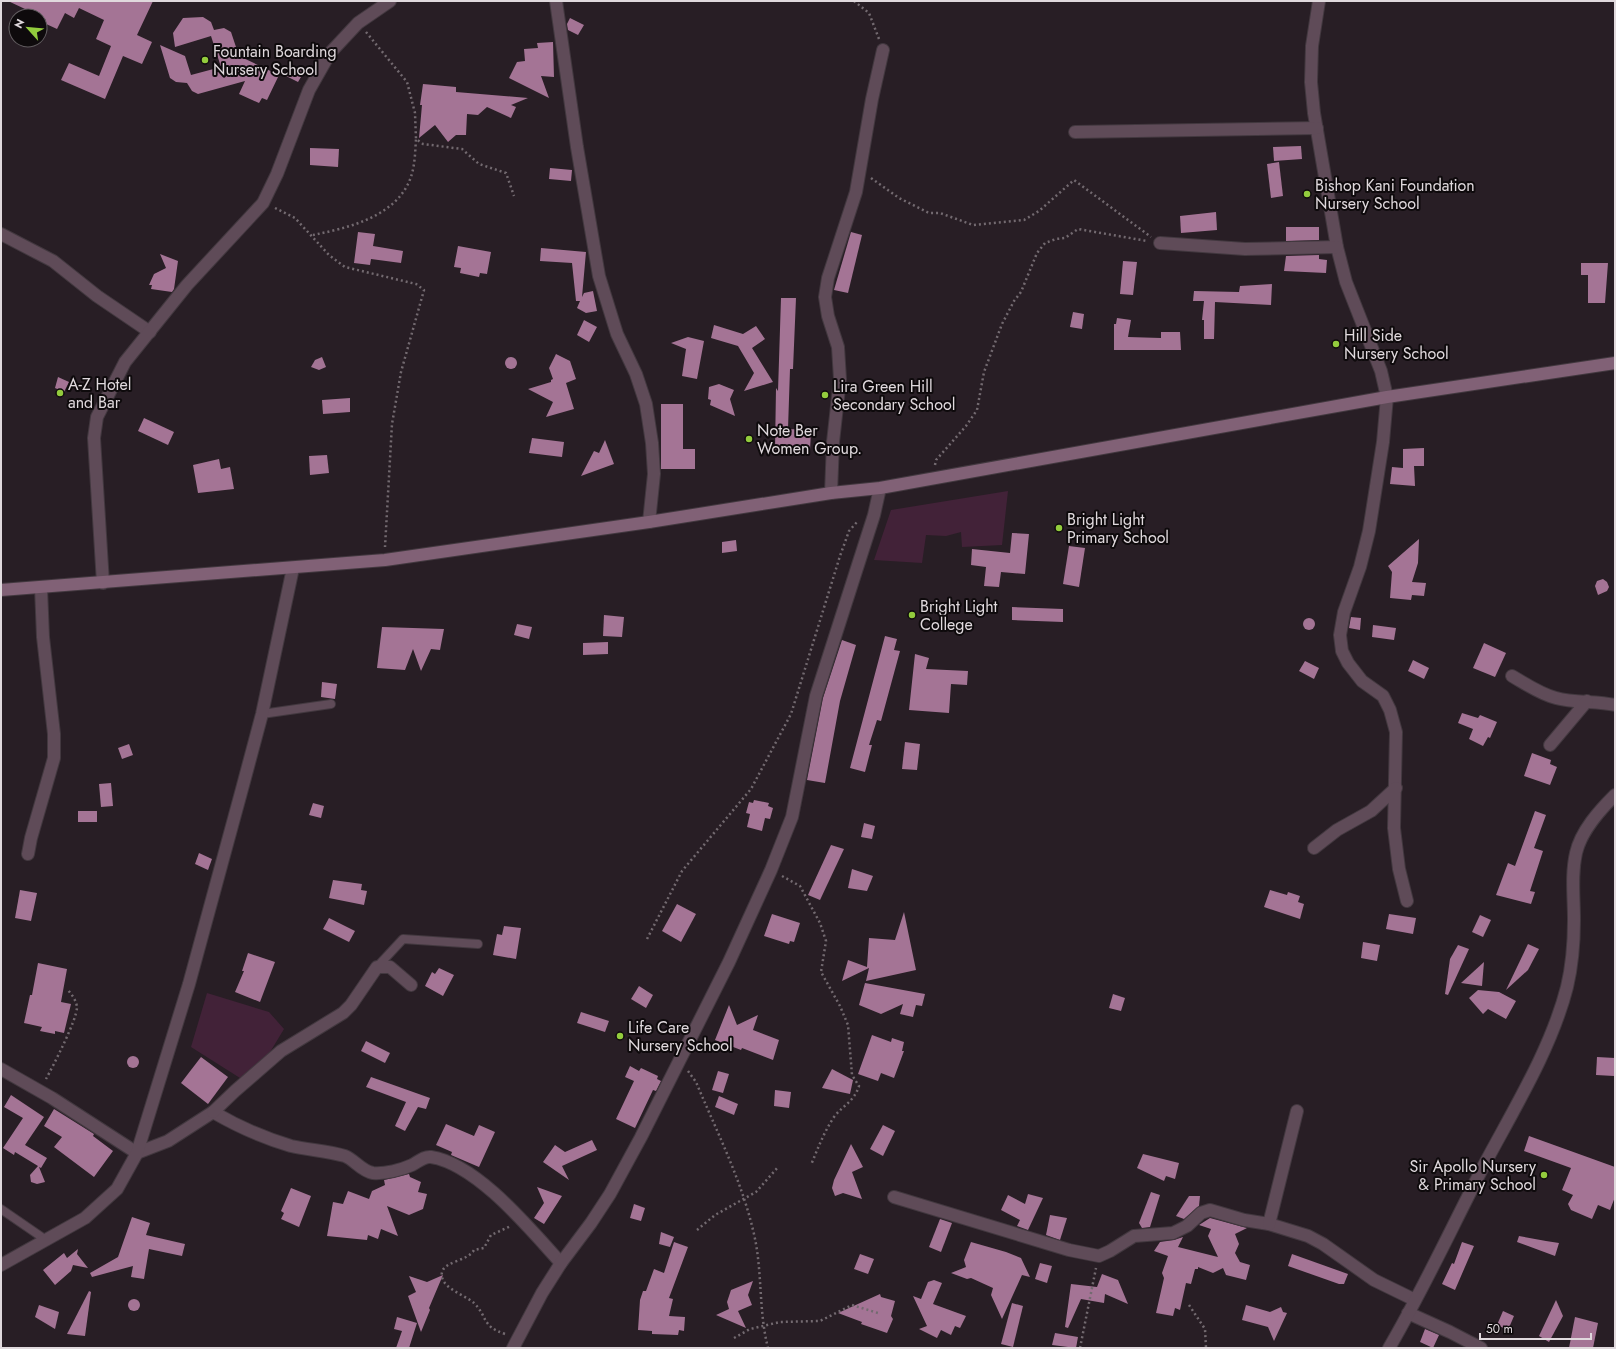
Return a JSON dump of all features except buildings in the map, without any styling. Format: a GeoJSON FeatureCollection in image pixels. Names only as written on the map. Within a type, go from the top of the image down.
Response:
{"type":"FeatureCollection","features":[{"type":"Feature","properties":{"kind":"street"},"geometry":{"type":"LineString","coordinates":[[103,583],[94,438],[97,417],[126,362],[187,285],[263,203],[277,174],[309,90],[330,53],[358,23],[390,1]]}},
{"type":"Feature","properties":{"kind":"street"},"geometry":{"type":"LineString","coordinates":[[556,1],[577,147],[599,276],[617,334],[636,374],[646,404],[652,443],[654,474],[649,522]]}},
{"type":"Feature","properties":{"kind":"street"},"geometry":{"type":"LineString","coordinates":[[1319,1],[1312,46],[1311,82],[1317,128],[1337,246],[1346,282],[1381,371],[1387,398],[1381,455],[1369,531],[1360,567],[1344,612],[1340,635],[1342,651],[1348,663],[1362,681],[1383,696],[1390,710],[1396,732],[1394,828],[1399,869],[1407,901]]}},
{"type":"Feature","properties":{"kind":"street"},"geometry":{"type":"LineString","coordinates":[[831,493],[833,442],[840,379],[838,347],[828,316],[825,298],[828,278],[856,192],[861,171],[872,99],[883,50]]}},
{"type":"Feature","properties":{"kind":"street"},"geometry":{"type":"LineString","coordinates":[[1074,132],[1317,128]]}},
{"type":"Feature","properties":{"kind":"street"},"geometry":{"type":"LineString","coordinates":[[1,234],[53,261],[97,296],[150,332]]}},
{"type":"Feature","properties":{"kind":"street"},"geometry":{"type":"LineString","coordinates":[[1160,243],[1245,249],[1337,246]]}},
{"type":"Feature","properties":{"kind":"street"},"geometry":{"type":"LineString","coordinates":[[1,590],[385,560],[649,522],[831,493],[880,488],[1387,398],[1615,363]]}},
{"type":"Feature","properties":{"kind":"street"},"geometry":{"type":"LineString","coordinates":[[515,1343],[542,1293],[561,1263],[591,1223],[610,1194],[641,1137],[677,1063],[726,969],[771,870],[792,817],[816,696],[874,515],[880,488]]}},
{"type":"Feature","properties":{"kind":"street"},"geometry":{"type":"LineString","coordinates":[[1,1265],[85,1218],[117,1189],[137,1153],[189,984],[262,714],[294,568]]}},
{"type":"Feature","properties":{"kind":"street"},"geometry":{"type":"LineString","coordinates":[[28,854],[31,838],[54,758],[54,734],[43,637],[41,588]]}},
{"type":"Feature","properties":{"kind":"street"},"geometry":{"type":"LineString","coordinates":[[1512,676],[1533,689],[1557,699],[1615,705]]}},
{"type":"Feature","properties":{"kind":"street"},"geometry":{"type":"LineString","coordinates":[[1550,745],[1587,701]]}},
{"type":"Feature","properties":{"kind":"street"},"geometry":{"type":"LineString","coordinates":[[1314,848],[1337,830],[1371,811],[1396,788]]}},
{"type":"Feature","properties":{"kind":"street"},"geometry":{"type":"LineString","coordinates":[[1389,1348],[1540,1059],[1556,1020],[1567,986],[1571,957],[1574,921],[1572,880],[1576,852],[1590,823],[1615,795]]}},
{"type":"Feature","properties":{"kind":"street"},"geometry":{"type":"LineString","coordinates":[[137,1153],[168,1141],[213,1112],[281,1051],[343,1013],[351,1005],[377,967],[390,967],[411,984]]}},
{"type":"Feature","properties":{"kind":"street"},"geometry":{"type":"LineString","coordinates":[[1,1069],[41,1091],[137,1153]]}},
{"type":"Feature","properties":{"kind":"street"},"geometry":{"type":"LineString","coordinates":[[1269,1224],[1297,1111]]}},
{"type":"Feature","properties":{"kind":"street"},"geometry":{"type":"LineString","coordinates":[[213,1112],[232,1123],[271,1139],[292,1146],[344,1156],[365,1170],[373,1173],[397,1170],[430,1157],[438,1159],[454,1166],[484,1184],[526,1225],[561,1263]]}},
{"type":"Feature","properties":{"kind":"street"},"geometry":{"type":"LineString","coordinates":[[894,1197],[1069,1250],[1099,1256],[1110,1252],[1134,1236],[1163,1235],[1179,1230],[1208,1210],[1294,1231],[1323,1244],[1374,1280],[1415,1300]]}},
{"type":"Feature","properties":{"kind":"street"},"geometry":{"type":"LineString","coordinates":[[1408,1314],[1450,1332],[1481,1348]]}},
{"type":"Feature","properties":{"kind":"lane"},"geometry":{"type":"LineString","coordinates":[[262,714],[331,704]]}},
{"type":"Feature","properties":{"kind":"lane"},"geometry":{"type":"LineString","coordinates":[[377,967],[403,939],[478,944]]}},
{"type":"Feature","properties":{"kind":"lane"},"geometry":{"type":"LineString","coordinates":[[1,1209],[46,1240]]}},
{"type":"Feature","properties":{"kind":"path"},"geometry":{"type":"LineString","coordinates":[[854,1],[869,13],[883,50]]}},
{"type":"Feature","properties":{"kind":"path"},"geometry":{"type":"LineString","coordinates":[[312,235],[336,230],[366,220],[394,203],[408,184],[415,162],[416,139],[414,112],[407,82],[358,23]]}},
{"type":"Feature","properties":{"kind":"path"},"geometry":{"type":"LineString","coordinates":[[416,139],[424,144],[462,149],[478,164],[506,173],[514,196]]}},
{"type":"Feature","properties":{"kind":"path"},"geometry":{"type":"LineString","coordinates":[[861,171],[899,198],[929,213],[940,213],[973,225],[1024,220],[1039,211],[1074,180],[1160,243]]}},
{"type":"Feature","properties":{"kind":"path"},"geometry":{"type":"LineString","coordinates":[[263,203],[295,218],[330,255],[344,267],[416,284],[424,290],[401,372],[392,424],[385,560]]}},
{"type":"Feature","properties":{"kind":"path"},"geometry":{"type":"LineString","coordinates":[[931,478],[936,460],[966,426],[977,410],[984,372],[1002,324],[1014,301],[1022,292],[1037,253],[1045,243],[1056,239],[1065,238],[1078,229],[1160,243]]}},
{"type":"Feature","properties":{"kind":"path"},"geometry":{"type":"LineString","coordinates":[[647,939],[682,871],[751,789],[791,714],[849,531],[860,519],[874,515]]}},
{"type":"Feature","properties":{"kind":"path"},"geometry":{"type":"LineString","coordinates":[[771,870],[800,886],[820,923],[826,941],[821,972],[840,1006],[848,1025],[852,1075],[859,1086],[856,1096],[835,1116],[824,1134],[811,1165]]}},
{"type":"Feature","properties":{"kind":"path"},"geometry":{"type":"LineString","coordinates":[[41,1091],[63,1045],[77,1009],[76,1002],[68,990]]}},
{"type":"Feature","properties":{"kind":"path"},"geometry":{"type":"LineString","coordinates":[[677,1063],[688,1072],[696,1082],[745,1200],[753,1231],[759,1265],[762,1326],[768,1348]]}},
{"type":"Feature","properties":{"kind":"path"},"geometry":{"type":"LineString","coordinates":[[697,1230],[715,1215],[745,1200],[756,1192],[778,1167]]}},
{"type":"Feature","properties":{"kind":"path"},"geometry":{"type":"LineString","coordinates":[[515,1343],[494,1330],[485,1322],[475,1304],[447,1286],[442,1271],[446,1266],[472,1255],[474,1250],[484,1248],[491,1235],[518,1223],[526,1225]]}},
{"type":"Feature","properties":{"kind":"path"},"geometry":{"type":"LineString","coordinates":[[1080,1348],[1099,1256]]}},
{"type":"Feature","properties":{"kind":"path"},"geometry":{"type":"LineString","coordinates":[[734,1338],[750,1329],[780,1322],[820,1321],[852,1304],[878,1313]]}},
{"type":"Feature","properties":{"kind":"path"},"geometry":{"type":"LineString","coordinates":[[1189,1305],[1206,1329],[1206,1348]]}},
{"type":"Feature","properties":{"kind":"shaded area"},"geometry":{"type":"Polygon","coordinates":[[[1008,491],[1002,545],[962,547],[961,532],[946,536],[926,535],[922,563],[874,560],[891,510],[1008,491]]]}},
{"type":"Feature","properties":{"kind":"shaded area"},"geometry":{"type":"Polygon","coordinates":[[[207,993],[269,1012],[284,1029],[264,1062],[240,1078],[191,1047],[207,993]]]}},
{"type":"Feature","properties":{"kind":"place","name":"Fountain Boarding Nursery School"},"geometry":{"type":"Point","coordinates":[205,60]}},
{"type":"Feature","properties":{"kind":"place","name":"Bishop Kani Foundation Nursery School"},"geometry":{"type":"Point","coordinates":[1307,194]}},
{"type":"Feature","properties":{"kind":"place","name":"Hill Side Nursery School"},"geometry":{"type":"Point","coordinates":[1336,344]}},
{"type":"Feature","properties":{"kind":"place","name":"A-Z Hotel and Bar"},"geometry":{"type":"Point","coordinates":[60,393]}},
{"type":"Feature","properties":{"kind":"place","name":"Lira Green Hill Secondary School"},"geometry":{"type":"Point","coordinates":[825,395]}},
{"type":"Feature","properties":{"kind":"place","name":"Note Ber Women Group."},"geometry":{"type":"Point","coordinates":[749,439]}},
{"type":"Feature","properties":{"kind":"place","name":"Bright Light Primary School"},"geometry":{"type":"Point","coordinates":[1059,528]}},
{"type":"Feature","properties":{"kind":"place","name":"Bright Light College"},"geometry":{"type":"Point","coordinates":[912,615]}},
{"type":"Feature","properties":{"kind":"place","name":"Life Care Nursery School"},"geometry":{"type":"Point","coordinates":[620,1036]}},
{"type":"Feature","properties":{"kind":"place","name":"Sir Apollo Nursery & Primary School"},"geometry":{"type":"Point","coordinates":[1544,1175]}}]}
